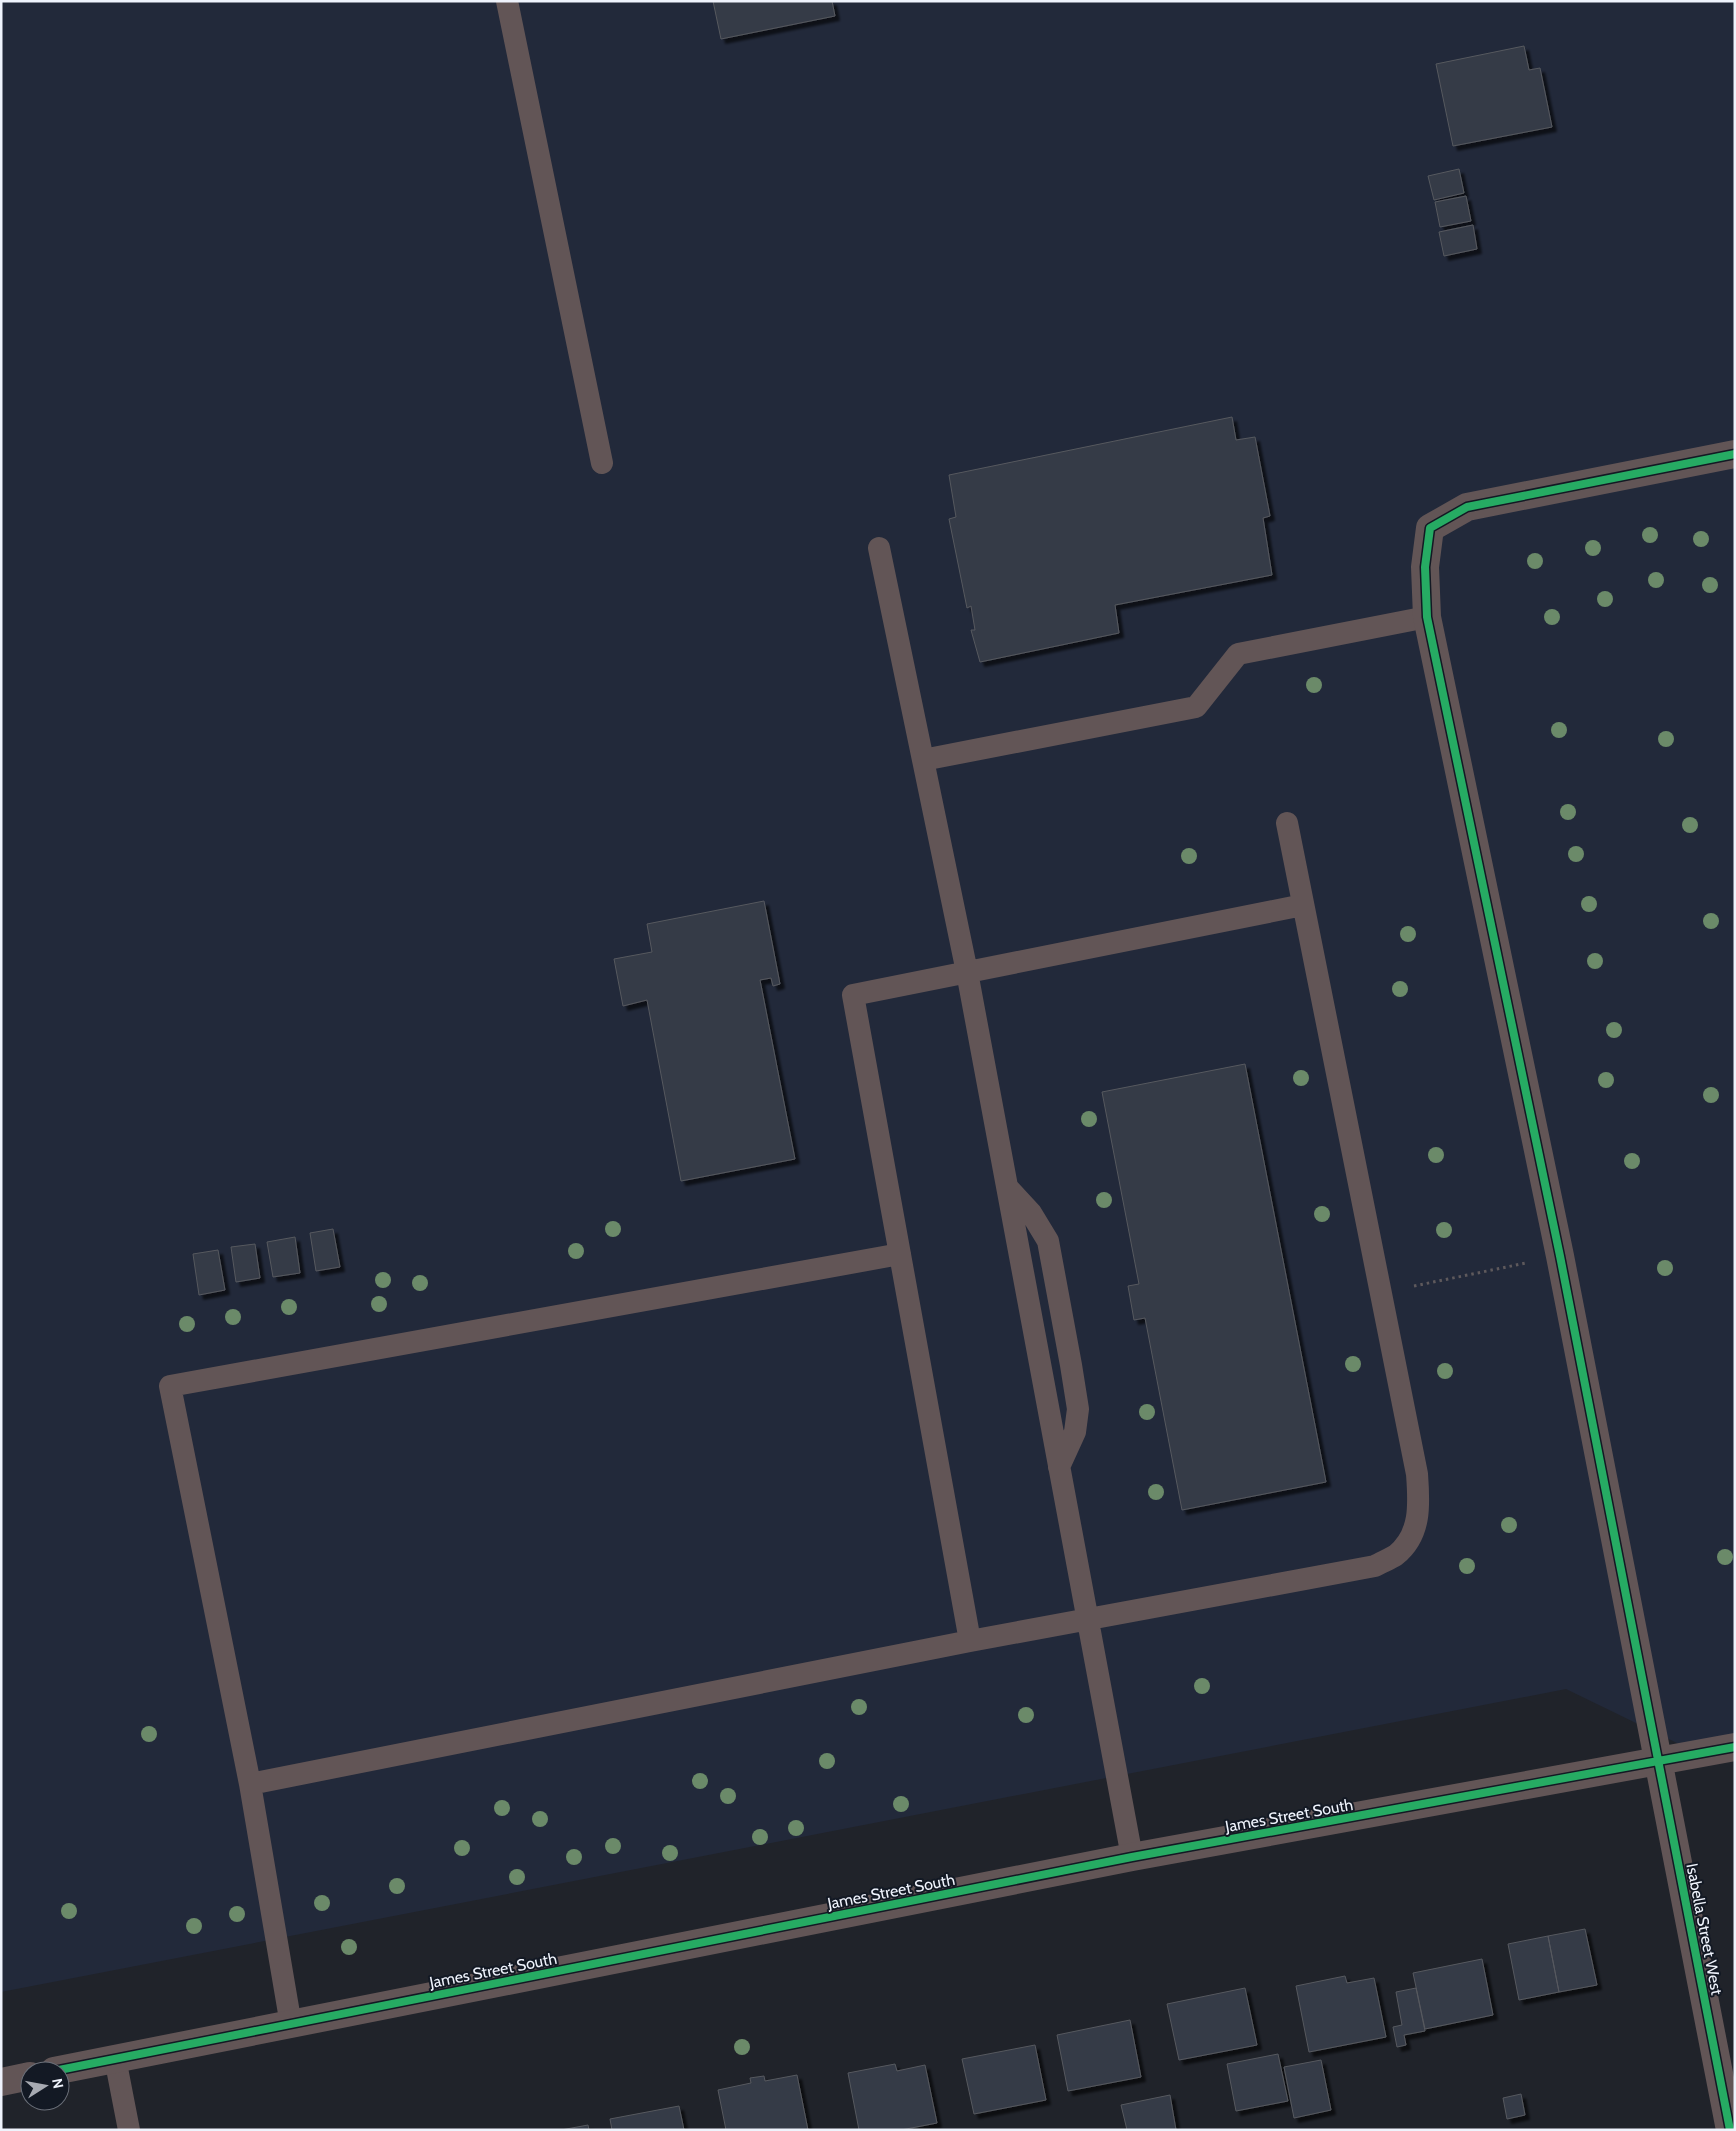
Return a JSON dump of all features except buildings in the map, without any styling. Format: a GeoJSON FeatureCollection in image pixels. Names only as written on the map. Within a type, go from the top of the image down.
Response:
{"type":"FeatureCollection","features":[{"type":"Feature","properties":{"kind":"street","name":"Isabella Street West"},"geometry":{"type":"LineString","coordinates":[[1730,2130],[1560,1256],[1427,617],[1424,567],[1430,528],[1466,507],[1735,454]]}},
{"type":"Feature","properties":{"kind":"street","name":"James Street South"},"geometry":{"type":"LineString","coordinates":[[70,2068],[1132,1857],[1735,1747]]}},
{"type":"Feature","properties":{"kind":"street"},"geometry":{"type":"LineString","coordinates":[[1,2082],[20,2078]]}},
{"type":"Feature","properties":{"kind":"lane"},"geometry":{"type":"LineString","coordinates":[[507,1],[602,463]]}},
{"type":"Feature","properties":{"kind":"lane"},"geometry":{"type":"LineString","coordinates":[[879,548],[967,972],[1132,1857]]}},
{"type":"Feature","properties":{"kind":"lane"},"geometry":{"type":"LineString","coordinates":[[923,760],[1196,707],[1238,654],[1427,617]]}},
{"type":"Feature","properties":{"kind":"lane"},"geometry":{"type":"LineString","coordinates":[[250,1784],[970,1641],[1375,1566],[1397,1554],[1417,1524],[1420,1506],[1417,1474],[1287,822]]}},
{"type":"Feature","properties":{"kind":"lane"},"geometry":{"type":"LineString","coordinates":[[970,1641],[853,995],[1303,905]]}},
{"type":"Feature","properties":{"kind":"lane"},"geometry":{"type":"LineString","coordinates":[[1007,1187],[1031,1213],[1048,1241],[1071,1364],[1078,1409],[1076,1432],[1059,1467]]}},
{"type":"Feature","properties":{"kind":"lane"},"geometry":{"type":"LineString","coordinates":[[292,2025],[250,1784],[170,1386],[900,1254]]}},
{"type":"Feature","properties":{"kind":"lane"},"geometry":{"type":"LineString","coordinates":[[115,2058],[129,2130]]}},
{"type":"Feature","properties":{"kind":"path"},"geometry":{"type":"LineString","coordinates":[[1381,1293],[1560,1256]]}},
{"type":"Feature","properties":{"kind":"shaded area"},"geometry":{"type":"Polygon","coordinates":[[[1,1],[1735,1],[1735,1756],[1712,1760],[1566,1689],[1,1992],[1,1]]]}},
{"type":"Feature","properties":{"kind":"cycle path"},"geometry":{"type":"LineString","coordinates":[[1730,2130],[1560,1256],[1427,617],[1425,567],[1430,528],[1467,507],[1735,454]]}},
{"type":"Feature","properties":{"kind":"cycle path"},"geometry":{"type":"LineString","coordinates":[[70,2068],[1132,1857],[1735,1747]]}}]}
